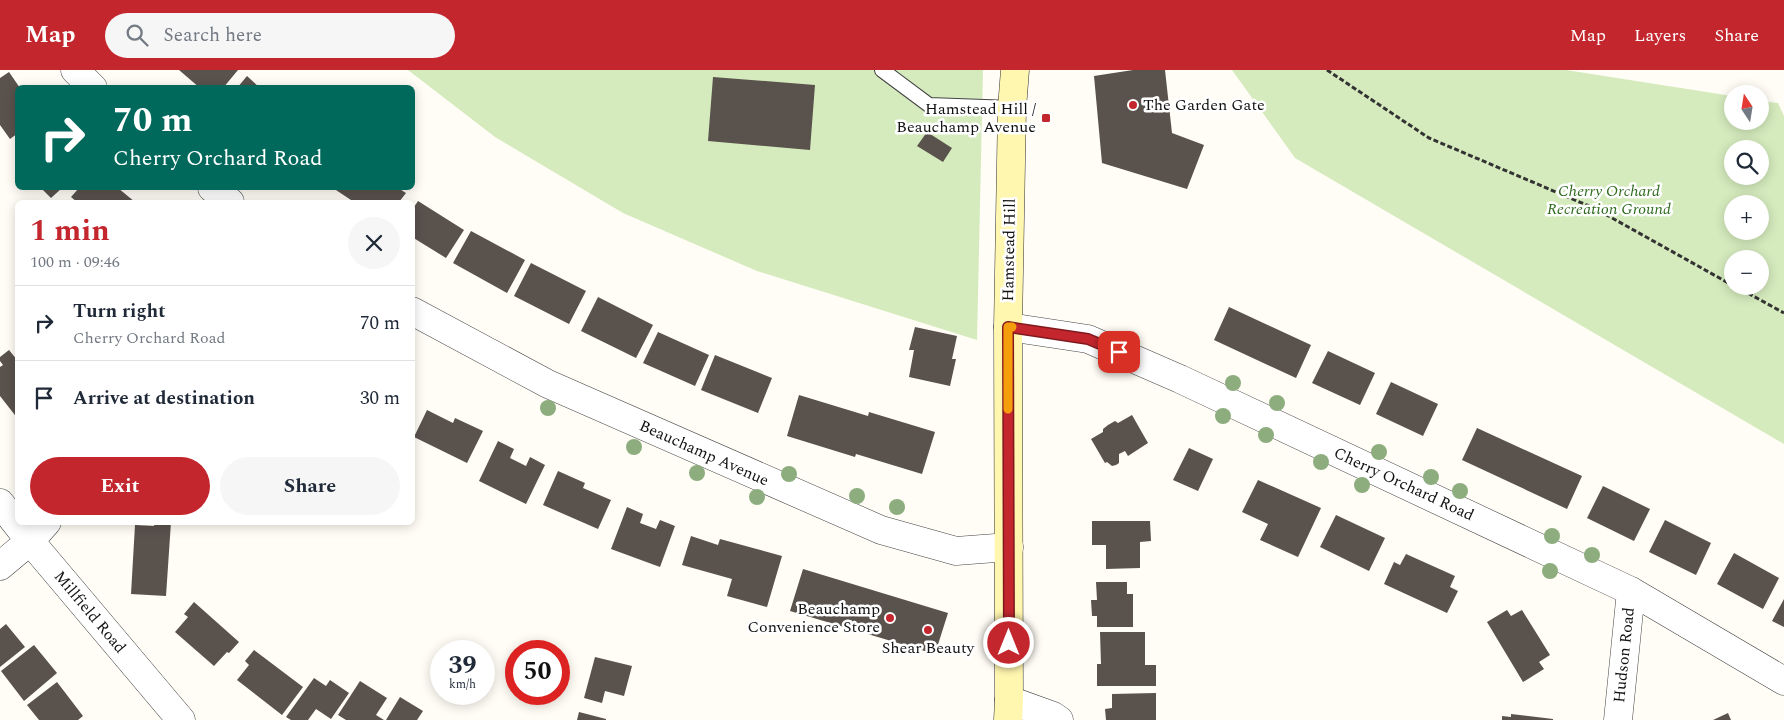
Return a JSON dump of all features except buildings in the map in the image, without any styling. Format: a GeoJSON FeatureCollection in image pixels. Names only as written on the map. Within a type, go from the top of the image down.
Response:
{"type":"FeatureCollection","features":[{"type":"Feature","properties":{"kind":"main road","name":"Hamstead Hill"},"geometry":{"type":"LineString","coordinates":[[1009,710],[1008,327],[1012,108],[1015,70]]}},
{"type":"Feature","properties":{"kind":"street"},"geometry":{"type":"LineString","coordinates":[[75,70],[90,85]]}},
{"type":"Feature","properties":{"kind":"street"},"geometry":{"type":"LineString","coordinates":[[215,190],[227,200]]}},
{"type":"Feature","properties":{"kind":"street","name":"Beauchamp Avenue"},"geometry":{"type":"LineString","coordinates":[[415,313],[548,384],[881,530],[956,551],[1009,548]]}},
{"type":"Feature","properties":{"kind":"street","name":"Cherry Orchard Road"},"geometry":{"type":"LineString","coordinates":[[1008,327],[1088,339],[1180,379],[1630,591],[1784,681]]}},
{"type":"Feature","properties":{"kind":"street","name":"Millfield Road"},"geometry":{"type":"LineString","coordinates":[[0,503],[15,514]]}},
{"type":"Feature","properties":{"kind":"street"},"geometry":{"type":"LineString","coordinates":[[0,566],[38,532]]}},
{"type":"Feature","properties":{"kind":"street","name":"Millfield Road"},"geometry":{"type":"LineString","coordinates":[[38,532],[181,720]]}},
{"type":"Feature","properties":{"kind":"street","name":"Hudson Road"},"geometry":{"type":"LineString","coordinates":[[1618,720],[1630,591]]}},
{"type":"Feature","properties":{"kind":"street","name":"Hamstead Hill"},"geometry":{"type":"LineString","coordinates":[[1009,710],[1053,716],[1059,720]]}},
{"type":"Feature","properties":{"kind":"lane"},"geometry":{"type":"LineString","coordinates":[[882,70],[929,105],[1012,108]]}},
{"type":"Feature","properties":{"kind":"path"},"geometry":{"type":"LineString","coordinates":[[1328,70],[1429,138],[1596,208],[1724,279]]}},
{"type":"Feature","properties":{"kind":"path"},"geometry":{"type":"LineString","coordinates":[[1752,295],[1784,313]]}},
{"type":"Feature","properties":{"kind":"green space"},"geometry":{"type":"Polygon","coordinates":[[[408,70],[983,70],[977,340],[757,271],[623,213],[495,137],[408,70]]]}},
{"type":"Feature","properties":{"kind":"green space","name":"Cherry Orchard Recreation Ground"},"geometry":{"type":"Polygon","coordinates":[[[1232,70],[1566,70],[1724,95],[1724,130],[1769,130],[1769,102],[1778,103],[1784,116],[1784,444],[1295,158],[1232,70]]]}},
{"type":"Feature","properties":{"kind":"slow traffic"},"geometry":{"type":"LineString","coordinates":[[1008,409],[1008,327],[1012,327]]}},
{"type":"Feature","properties":{"kind":"place","name":"The Garden Gate"},"geometry":{"type":"Point","coordinates":[1133,105]}},
{"type":"Feature","properties":{"kind":"place","name":"Hamstead Hill / Beauchamp Avenue"},"geometry":{"type":"Point","coordinates":[1046,118]}},
{"type":"Feature","properties":{"kind":"place","name":"Beauchamp Convenience Store"},"geometry":{"type":"Point","coordinates":[890,618]}},
{"type":"Feature","properties":{"kind":"place","name":"Shear Beauty"},"geometry":{"type":"Point","coordinates":[928,630]}},
{"type":"Feature","properties":{"kind":"route"},"geometry":{"type":"LineString","coordinates":[[1009,643],[1008,327],[1088,339],[1119,352]]}}]}
